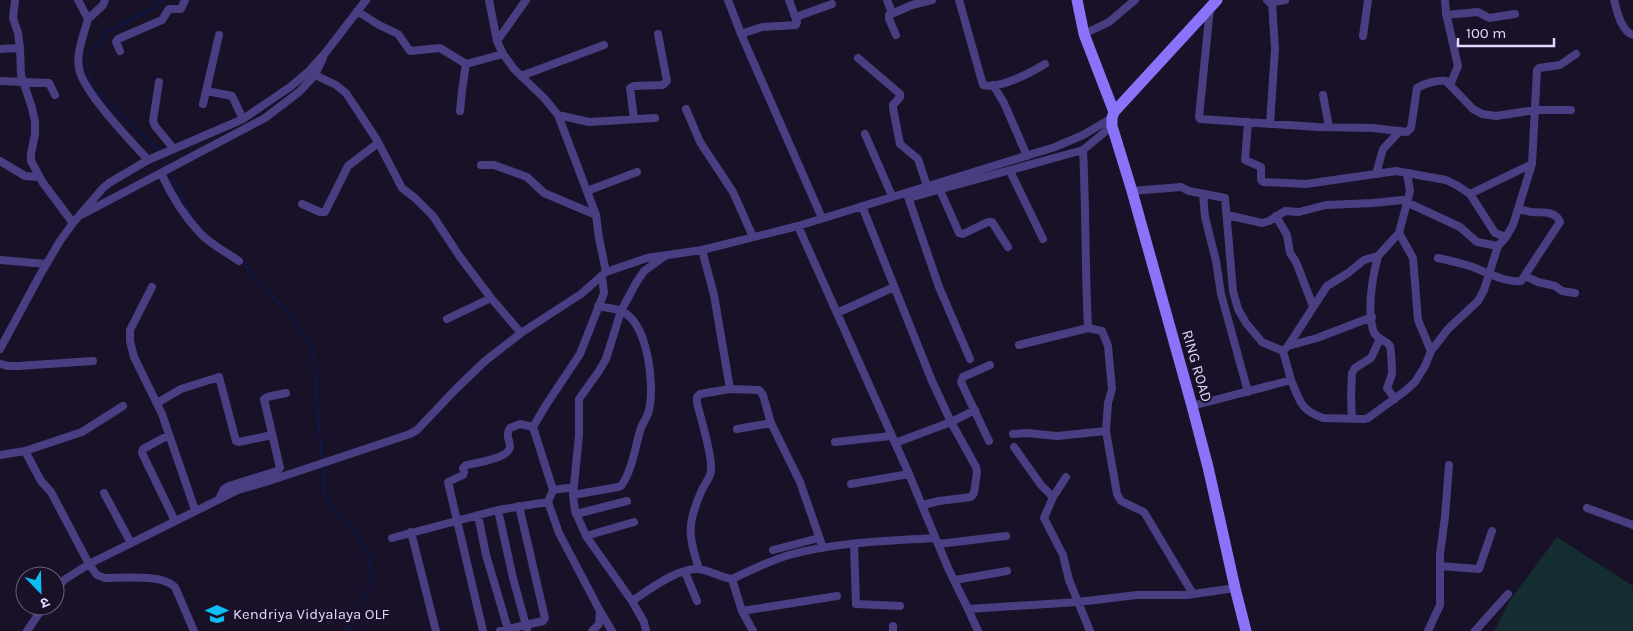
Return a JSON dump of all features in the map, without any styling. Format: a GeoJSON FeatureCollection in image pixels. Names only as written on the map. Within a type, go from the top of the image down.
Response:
{"type":"FeatureCollection","features":[{"type":"Feature","properties":{"kind":"street"},"geometry":{"type":"LineString","coordinates":[[15,0],[13,21],[18,34],[21,75],[32,108],[34,122],[35,134],[31,154],[32,161],[39,177],[73,222]]}},
{"type":"Feature","properties":{"kind":"street"},"geometry":{"type":"LineString","coordinates":[[78,0],[88,19]]}},
{"type":"Feature","properties":{"kind":"street"},"geometry":{"type":"LineString","coordinates":[[105,0],[104,5],[88,19],[79,57],[78,67],[80,75],[86,87],[148,160]]}},
{"type":"Feature","properties":{"kind":"street"},"geometry":{"type":"LineString","coordinates":[[120,51],[116,42],[118,39],[163,19],[169,9],[181,9],[185,0]]}},
{"type":"Feature","properties":{"kind":"street"},"geometry":{"type":"LineString","coordinates":[[0,349],[46,264],[73,222],[105,186],[148,160],[243,119],[290,87],[309,71],[326,52],[366,0]]}},
{"type":"Feature","properties":{"kind":"street"},"geometry":{"type":"LineString","coordinates":[[489,0],[498,41],[503,54],[558,115],[596,215],[604,274],[604,289],[580,354],[546,405],[534,427],[553,490],[548,502],[559,533],[612,631]]}},
{"type":"Feature","properties":{"kind":"street"},"geometry":{"type":"LineString","coordinates":[[498,41],[526,0]]}},
{"type":"Feature","properties":{"kind":"street"},"geometry":{"type":"LineString","coordinates":[[728,0],[741,34],[822,218]]}},
{"type":"Feature","properties":{"kind":"street"},"geometry":{"type":"LineString","coordinates":[[741,34],[762,26],[794,26],[797,24],[789,0]]}},
{"type":"Feature","properties":{"kind":"street"},"geometry":{"type":"LineString","coordinates":[[887,0],[892,13]]}},
{"type":"Feature","properties":{"kind":"street"},"geometry":{"type":"LineString","coordinates":[[896,35],[888,19],[889,15],[912,3],[932,0]]}},
{"type":"Feature","properties":{"kind":"street"},"geometry":{"type":"LineString","coordinates":[[959,0],[982,83],[986,86],[993,86],[1024,76],[1044,64]]}},
{"type":"Feature","properties":{"kind":"street","name":"RING ROAD"},"geometry":{"type":"LineString","coordinates":[[1077,0],[1084,34],[1112,119],[1192,406],[1215,495],[1246,631]]}},
{"type":"Feature","properties":{"kind":"street"},"geometry":{"type":"LineString","coordinates":[[1084,34],[1108,22],[1136,0]]}},
{"type":"Feature","properties":{"kind":"street"},"geometry":{"type":"LineString","coordinates":[[1270,124],[1275,49],[1269,1],[1285,0]]}},
{"type":"Feature","properties":{"kind":"street"},"geometry":{"type":"LineString","coordinates":[[1363,36],[1368,0]]}},
{"type":"Feature","properties":{"kind":"street"},"geometry":{"type":"LineString","coordinates":[[1444,0],[1458,66],[1450,85]]}},
{"type":"Feature","properties":{"kind":"street"},"geometry":{"type":"LineString","coordinates":[[1614,0],[1617,14],[1627,32],[1633,35]]}},
{"type":"Feature","properties":{"kind":"street"},"geometry":{"type":"LineString","coordinates":[[796,17],[832,4]]}},
{"type":"Feature","properties":{"kind":"street"},"geometry":{"type":"LineString","coordinates":[[65,579],[89,564],[238,490],[410,434],[426,422],[455,390],[486,361],[521,333],[581,294],[604,274],[647,258],[702,250],[798,226],[892,196],[940,190],[1082,150],[1112,119],[1213,4]]}},
{"type":"Feature","properties":{"kind":"street"},"geometry":{"type":"LineString","coordinates":[[1213,4],[1198,117],[1203,120],[1373,128],[1407,132],[1411,130],[1417,88],[1423,84],[1441,81],[1450,85],[1473,109],[1482,114],[1496,116],[1535,110],[1571,110]]}},
{"type":"Feature","properties":{"kind":"street"},"geometry":{"type":"LineString","coordinates":[[357,12],[398,34],[410,52],[440,48],[466,64],[503,54]]}},
{"type":"Feature","properties":{"kind":"street"},"geometry":{"type":"LineString","coordinates":[[1446,15],[1478,12],[1486,18],[1490,18],[1516,14]]}},
{"type":"Feature","properties":{"kind":"street"},"geometry":{"type":"LineString","coordinates":[[634,119],[630,88],[634,86],[663,85],[666,81],[658,34]]}},
{"type":"Feature","properties":{"kind":"street"},"geometry":{"type":"LineString","coordinates":[[203,104],[219,35]]}},
{"type":"Feature","properties":{"kind":"street"},"geometry":{"type":"LineString","coordinates":[[521,76],[604,45]]}},
{"type":"Feature","properties":{"kind":"street"},"geometry":{"type":"LineString","coordinates":[[0,49],[20,48]]}},
{"type":"Feature","properties":{"kind":"street"},"geometry":{"type":"LineString","coordinates":[[79,216],[265,118],[299,92],[315,75],[326,52]]}},
{"type":"Feature","properties":{"kind":"street"},"geometry":{"type":"LineString","coordinates":[[1378,256],[1364,260],[1348,273],[1330,283],[1285,348],[1291,380],[1301,404],[1309,412],[1323,418],[1368,418],[1395,399],[1415,382],[1425,366],[1431,351],[1448,329],[1476,305],[1484,290],[1498,246],[1514,225],[1532,164],[1538,69],[1560,65],[1576,54]]}},
{"type":"Feature","properties":{"kind":"street"},"geometry":{"type":"LineString","coordinates":[[858,58],[900,94],[900,97],[893,106],[900,141],[902,147],[918,159],[927,186]]}},
{"type":"Feature","properties":{"kind":"street"},"geometry":{"type":"LineString","coordinates":[[460,111],[466,64]]}},
{"type":"Feature","properties":{"kind":"street"},"geometry":{"type":"LineString","coordinates":[[315,75],[342,89],[378,143],[402,188],[433,216],[460,257],[521,333]]}},
{"type":"Feature","properties":{"kind":"street"},"geometry":{"type":"LineString","coordinates":[[0,81],[49,83],[55,95]]}},
{"type":"Feature","properties":{"kind":"street"},"geometry":{"type":"LineString","coordinates":[[159,82],[154,124],[171,150]]}},
{"type":"Feature","properties":{"kind":"street"},"geometry":{"type":"LineString","coordinates":[[993,86],[1004,103],[1027,156]]}},
{"type":"Feature","properties":{"kind":"street"},"geometry":{"type":"LineString","coordinates":[[207,91],[232,96],[243,119]]}},
{"type":"Feature","properties":{"kind":"street"},"geometry":{"type":"LineString","coordinates":[[1323,94],[1329,127]]}},
{"type":"Feature","properties":{"kind":"street"},"geometry":{"type":"LineString","coordinates":[[686,109],[700,142],[733,192],[753,236]]}},
{"type":"Feature","properties":{"kind":"street"},"geometry":{"type":"LineString","coordinates":[[558,115],[589,122],[655,118]]}},
{"type":"Feature","properties":{"kind":"street"},"geometry":{"type":"LineString","coordinates":[[908,195],[927,186],[1027,156],[1083,135],[1112,119]]}},
{"type":"Feature","properties":{"kind":"street"},"geometry":{"type":"LineString","coordinates":[[1248,122],[1245,160],[1261,167],[1261,180],[1263,182],[1306,184],[1396,170],[1446,180],[1470,194],[1495,233],[1506,237]]}},
{"type":"Feature","properties":{"kind":"street"},"geometry":{"type":"LineString","coordinates":[[1376,174],[1383,149],[1400,131]]}},
{"type":"Feature","properties":{"kind":"street"},"geometry":{"type":"LineString","coordinates":[[866,134],[892,196]]}},
{"type":"Feature","properties":{"kind":"street"},"geometry":{"type":"LineString","coordinates":[[302,204],[322,212],[326,211],[348,166],[378,143]]}},
{"type":"Feature","properties":{"kind":"street"},"geometry":{"type":"LineString","coordinates":[[1082,150],[1085,193],[1088,328]]}},
{"type":"Feature","properties":{"kind":"street"},"geometry":{"type":"LineString","coordinates":[[0,161],[25,176],[39,177]]}},
{"type":"Feature","properties":{"kind":"street"},"geometry":{"type":"LineString","coordinates":[[481,164],[494,165],[527,177],[544,193],[596,215]]}},
{"type":"Feature","properties":{"kind":"street"},"geometry":{"type":"LineString","coordinates":[[1470,194],[1532,164]]}},
{"type":"Feature","properties":{"kind":"street"},"geometry":{"type":"LineString","coordinates":[[1010,171],[1043,239]]}},
{"type":"Feature","properties":{"kind":"street"},"geometry":{"type":"LineString","coordinates":[[162,172],[171,196],[200,234],[239,261]]}},
{"type":"Feature","properties":{"kind":"street"},"geometry":{"type":"LineString","coordinates":[[588,192],[638,172]]}},
{"type":"Feature","properties":{"kind":"street"},"geometry":{"type":"LineString","coordinates":[[1395,399],[1387,388],[1392,375],[1391,349],[1373,331],[1372,282],[1378,256],[1399,233],[1410,191],[1407,173]]}},
{"type":"Feature","properties":{"kind":"street"},"geometry":{"type":"LineString","coordinates":[[1132,190],[1182,187],[1189,191],[1225,198],[1233,291],[1238,309],[1246,323],[1262,342],[1285,348],[1372,317]]}},
{"type":"Feature","properties":{"kind":"street"},"geometry":{"type":"LineString","coordinates":[[940,190],[959,233],[963,234],[988,222],[992,222],[1008,247]]}},
{"type":"Feature","properties":{"kind":"street"},"geometry":{"type":"LineString","coordinates":[[1203,194],[1204,212],[1216,261],[1220,289],[1248,392]]}},
{"type":"Feature","properties":{"kind":"street"},"geometry":{"type":"LineString","coordinates":[[908,195],[939,287],[970,359]]}},
{"type":"Feature","properties":{"kind":"street"},"geometry":{"type":"LineString","coordinates":[[1227,215],[1262,223],[1285,211],[1299,212],[1326,205],[1402,200],[1460,227],[1477,242],[1498,246]]}},
{"type":"Feature","properties":{"kind":"street"},"geometry":{"type":"LineString","coordinates":[[862,206],[932,380],[951,422],[976,467],[974,493],[968,498],[923,505]]}},
{"type":"Feature","properties":{"kind":"street"},"geometry":{"type":"LineString","coordinates":[[1438,258],[1473,267],[1488,274],[1515,282],[1520,281],[1560,221],[1550,213],[1518,209]]}},
{"type":"Feature","properties":{"kind":"street"},"geometry":{"type":"LineString","coordinates":[[1276,216],[1287,234],[1290,252],[1296,262],[1313,306]]}},
{"type":"Feature","properties":{"kind":"street"},"geometry":{"type":"LineString","coordinates":[[798,226],[910,474],[937,541],[978,631]]}},
{"type":"Feature","properties":{"kind":"street"},"geometry":{"type":"LineString","coordinates":[[1399,233],[1413,258],[1418,320],[1431,351]]}},
{"type":"Feature","properties":{"kind":"street"},"geometry":{"type":"LineString","coordinates":[[702,250],[714,295],[730,388]]}},
{"type":"Feature","properties":{"kind":"street"},"geometry":{"type":"LineString","coordinates":[[646,631],[644,622],[632,601],[586,536],[576,514],[574,491],[579,435],[579,399],[606,358],[621,311],[641,274],[666,255]]}},
{"type":"Feature","properties":{"kind":"street"},"geometry":{"type":"LineString","coordinates":[[0,260],[46,264]]}},
{"type":"Feature","properties":{"kind":"street"},"geometry":{"type":"LineString","coordinates":[[1525,276],[1538,282],[1555,286],[1562,291],[1575,293]]}},
{"type":"Feature","properties":{"kind":"street"},"geometry":{"type":"LineString","coordinates":[[152,287],[130,330],[130,341],[134,357],[162,414],[195,510]]}},
{"type":"Feature","properties":{"kind":"street"},"geometry":{"type":"LineString","coordinates":[[836,313],[894,287]]}},
{"type":"Feature","properties":{"kind":"street"},"geometry":{"type":"LineString","coordinates":[[447,319],[491,298]]}},
{"type":"Feature","properties":{"kind":"street"},"geometry":{"type":"LineString","coordinates":[[553,490],[574,491],[618,488],[621,486],[633,459],[641,426],[649,411],[651,399],[650,368],[642,336],[629,316],[621,311],[598,306]]}},
{"type":"Feature","properties":{"kind":"street"},"geometry":{"type":"LineString","coordinates":[[1019,345],[1088,328],[1102,331],[1108,346],[1112,389],[1108,403],[1106,442],[1119,499],[1144,512],[1193,594]]}},
{"type":"Feature","properties":{"kind":"street"},"geometry":{"type":"LineString","coordinates":[[1352,419],[1352,373],[1355,368],[1371,358],[1380,340]]}},
{"type":"Feature","properties":{"kind":"street"},"geometry":{"type":"LineString","coordinates":[[0,364],[18,366],[93,361]]}},
{"type":"Feature","properties":{"kind":"street"},"geometry":{"type":"LineString","coordinates":[[989,441],[961,379],[990,365]]}},
{"type":"Feature","properties":{"kind":"street"},"geometry":{"type":"LineString","coordinates":[[157,403],[181,389],[219,377],[236,441],[272,435]]}},
{"type":"Feature","properties":{"kind":"street"},"geometry":{"type":"LineString","coordinates":[[1192,406],[1291,380]]}},
{"type":"Feature","properties":{"kind":"street"},"geometry":{"type":"LineString","coordinates":[[699,569],[691,546],[690,526],[701,491],[712,468],[697,397],[700,394],[730,388],[760,391],[765,397],[771,423],[800,482],[823,548]]}},
{"type":"Feature","properties":{"kind":"street"},"geometry":{"type":"LineString","coordinates":[[219,499],[224,489],[229,486],[280,468],[264,399],[286,393]]}},
{"type":"Feature","properties":{"kind":"street"},"geometry":{"type":"LineString","coordinates":[[0,455],[25,451],[82,432],[123,406]]}},
{"type":"Feature","properties":{"kind":"street"},"geometry":{"type":"LineString","coordinates":[[835,442],[893,439],[951,422],[975,410]]}},
{"type":"Feature","properties":{"kind":"street"},"geometry":{"type":"LineString","coordinates":[[737,429],[771,423]]}},
{"type":"Feature","properties":{"kind":"street"},"geometry":{"type":"LineString","coordinates":[[483,631],[448,482],[463,475],[463,468],[466,465],[507,453],[510,448],[507,432],[510,428],[520,424],[534,427]]}},
{"type":"Feature","properties":{"kind":"street"},"geometry":{"type":"LineString","coordinates":[[1013,434],[1027,432],[1057,436],[1106,431]]}},
{"type":"Feature","properties":{"kind":"street"},"geometry":{"type":"LineString","coordinates":[[169,434],[143,450],[142,453],[175,521]]}},
{"type":"Feature","properties":{"kind":"street"},"geometry":{"type":"LineString","coordinates":[[1014,447],[1041,485],[1053,497]]}},
{"type":"Feature","properties":{"kind":"street"},"geometry":{"type":"LineString","coordinates":[[25,451],[41,481],[51,492],[94,573],[100,577],[147,578],[171,583],[176,589],[194,631]]}},
{"type":"Feature","properties":{"kind":"street"},"geometry":{"type":"LineString","coordinates":[[1428,631],[1440,605],[1442,533],[1449,465]]}},
{"type":"Feature","properties":{"kind":"street"},"geometry":{"type":"LineString","coordinates":[[851,484],[910,474]]}},
{"type":"Feature","properties":{"kind":"street"},"geometry":{"type":"LineString","coordinates":[[1066,477],[1053,497],[1044,518],[1063,555],[1069,580],[1090,631]]}},
{"type":"Feature","properties":{"kind":"street"},"geometry":{"type":"LineString","coordinates":[[104,493],[130,543]]}},
{"type":"Feature","properties":{"kind":"street"},"geometry":{"type":"LineString","coordinates":[[576,514],[627,501]]}},
{"type":"Feature","properties":{"kind":"street"},"geometry":{"type":"LineString","coordinates":[[392,538],[498,510],[548,502]]}},
{"type":"Feature","properties":{"kind":"street"},"geometry":{"type":"LineString","coordinates":[[478,515],[504,630],[527,628],[543,621],[544,618],[519,506]]}},
{"type":"Feature","properties":{"kind":"street"},"geometry":{"type":"LineString","coordinates":[[1587,508],[1633,525]]}},
{"type":"Feature","properties":{"kind":"street"},"geometry":{"type":"LineString","coordinates":[[498,510],[513,578],[527,628]]}},
{"type":"Feature","properties":{"kind":"street"},"geometry":{"type":"LineString","coordinates":[[586,536],[634,522]]}},
{"type":"Feature","properties":{"kind":"street"},"geometry":{"type":"LineString","coordinates":[[1440,566],[1479,569],[1492,531]]}},
{"type":"Feature","properties":{"kind":"street"},"geometry":{"type":"LineString","coordinates":[[411,532],[436,631]]}},
{"type":"Feature","properties":{"kind":"street"},"geometry":{"type":"LineString","coordinates":[[632,601],[669,577],[699,569],[732,579],[772,561],[823,548],[854,544],[1006,536]]}},
{"type":"Feature","properties":{"kind":"street"},"geometry":{"type":"LineString","coordinates":[[773,550],[819,538]]}},
{"type":"Feature","properties":{"kind":"street"},"geometry":{"type":"LineString","coordinates":[[854,544],[856,604],[900,606]]}},
{"type":"Feature","properties":{"kind":"street"},"geometry":{"type":"LineString","coordinates":[[955,580],[1007,571]]}},
{"type":"Feature","properties":{"kind":"street"},"geometry":{"type":"LineString","coordinates":[[685,572],[697,601]]}},
{"type":"Feature","properties":{"kind":"street"},"geometry":{"type":"LineString","coordinates":[[732,579],[742,611],[752,631]]}},
{"type":"Feature","properties":{"kind":"street"},"geometry":{"type":"LineString","coordinates":[[968,609],[1078,602],[1137,595],[1193,594],[1235,588]]}},
{"type":"Feature","properties":{"kind":"street"},"geometry":{"type":"LineString","coordinates":[[1475,631],[1508,594]]}},
{"type":"Feature","properties":{"kind":"street"},"geometry":{"type":"LineString","coordinates":[[742,611],[837,596]]}},
{"type":"Feature","properties":{"kind":"street"},"geometry":{"type":"LineString","coordinates":[[592,631],[599,624],[600,611]]}},
{"type":"Feature","properties":{"kind":"street"},"geometry":{"type":"LineString","coordinates":[[27,631],[37,616]]}},
{"type":"Feature","properties":{"kind":"green space"},"geometry":{"type":"Polygon","coordinates":[[[1557,537],[1633,586],[1633,631],[1494,631],[1510,600],[1557,537]]]}},
{"type":"Feature","properties":{"kind":"waterway"},"geometry":{"type":"LineString","coordinates":[[160,151],[92,88],[86,56],[107,32],[154,8],[164,0]]}},
{"type":"Feature","properties":{"kind":"waterway"},"geometry":{"type":"LineString","coordinates":[[162,155],[167,167]]}},
{"type":"Feature","properties":{"kind":"waterway"},"geometry":{"type":"LineString","coordinates":[[169,171],[194,221]]}},
{"type":"Feature","properties":{"kind":"waterway"},"geometry":{"type":"LineString","coordinates":[[242,262],[285,310],[313,350],[322,462]]}},
{"type":"Feature","properties":{"kind":"waterway"},"geometry":{"type":"LineString","coordinates":[[323,466],[325,496],[367,549],[372,578],[356,619],[348,631]]}},
{"type":"Feature","properties":{"kind":"place","name":"Kendriya Vidyalaya OLF"},"geometry":{"type":"Point","coordinates":[217,614]}}]}
